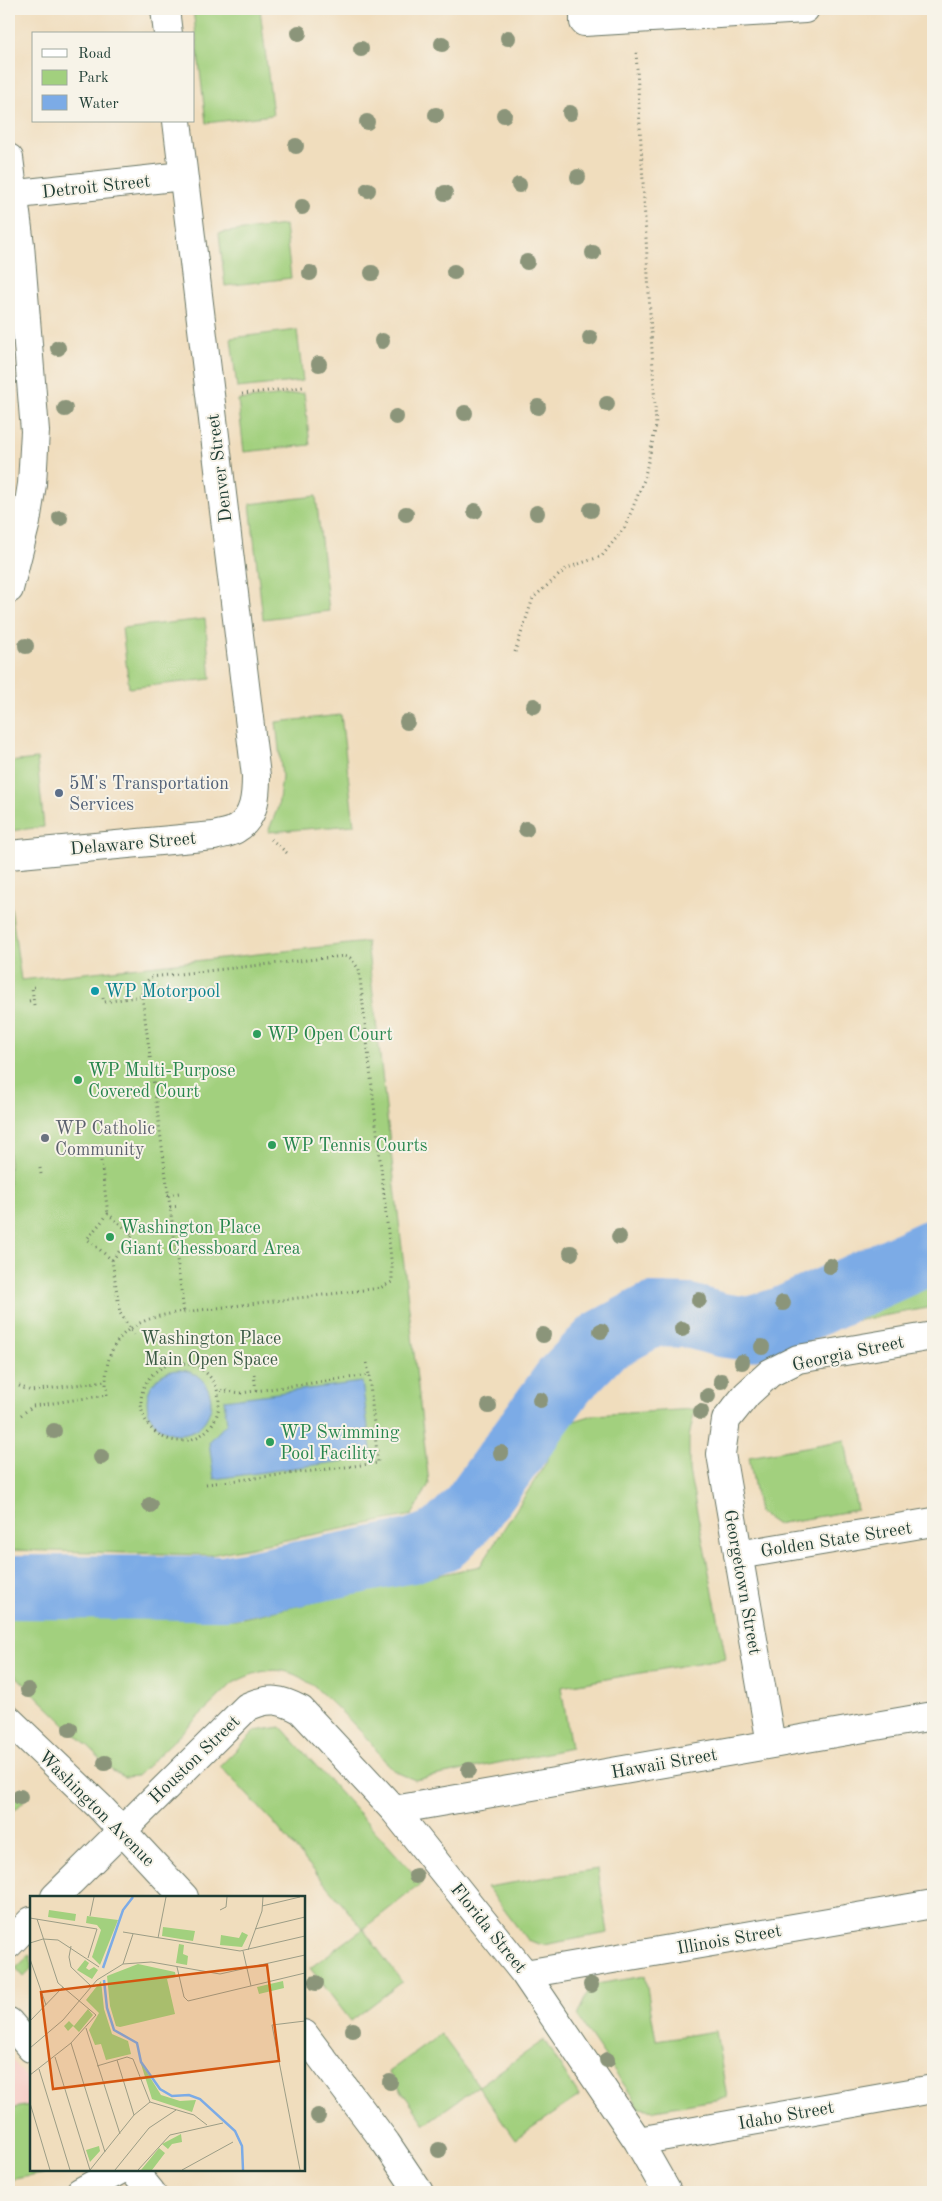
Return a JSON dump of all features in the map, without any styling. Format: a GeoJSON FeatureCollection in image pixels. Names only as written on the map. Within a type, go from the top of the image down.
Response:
{"type":"FeatureCollection","features":[{"type":"Feature","properties":{"kind":"street"},"geometry":{"type":"LineString","coordinates":[[165,9],[168,32]]}},
{"type":"Feature","properties":{"kind":"street"},"geometry":{"type":"LineString","coordinates":[[584,9],[584,22],[805,9]]}},
{"type":"Feature","properties":{"kind":"street","name":"Denver Street"},"geometry":{"type":"LineString","coordinates":[[177,122],[256,776],[256,798],[250,814]]}},
{"type":"Feature","properties":{"kind":"street"},"geometry":{"type":"LineString","coordinates":[[9,158],[11,195],[20,245],[34,407],[35,458],[26,522],[9,589]]}},
{"type":"Feature","properties":{"kind":"street","name":"Detroit Street"},"geometry":{"type":"LineString","coordinates":[[11,195],[183,176]]}},
{"type":"Feature","properties":{"kind":"street","name":"Delaware Street"},"geometry":{"type":"LineString","coordinates":[[9,855],[214,836],[236,829],[250,814]]}},
{"type":"Feature","properties":{"kind":"street","name":"Georgia Street"},"geometry":{"type":"LineString","coordinates":[[726,1420],[747,1394],[770,1373],[798,1359],[933,1336]]}},
{"type":"Feature","properties":{"kind":"street","name":"Georgetown Street"},"geometry":{"type":"LineString","coordinates":[[726,1420],[721,1454],[771,1744]]}},
{"type":"Feature","properties":{"kind":"street","name":"Golden State Street"},"geometry":{"type":"LineString","coordinates":[[738,1555],[933,1522]]}},
{"type":"Feature","properties":{"kind":"street","name":"Florida Street"},"geometry":{"type":"LineString","coordinates":[[273,1700],[286,1702],[301,1710],[394,1810],[526,1974],[638,2140],[667,2192]]}},
{"type":"Feature","properties":{"kind":"street","name":"Houston Street"},"geometry":{"type":"LineString","coordinates":[[56,1896],[247,1707],[259,1702],[273,1700]]}},
{"type":"Feature","properties":{"kind":"street","name":"Hawaii Street"},"geometry":{"type":"LineString","coordinates":[[394,1810],[933,1716]]}},
{"type":"Feature","properties":{"kind":"street","name":"Washington Avenue"},"geometry":{"type":"LineString","coordinates":[[9,1720],[122,1829],[183,1896]]}},
{"type":"Feature","properties":{"kind":"street","name":"Illinois Street"},"geometry":{"type":"LineString","coordinates":[[526,1974],[933,1904]]}},
{"type":"Feature","properties":{"kind":"street"},"geometry":{"type":"LineString","coordinates":[[9,1944],[30,1922]]}},
{"type":"Feature","properties":{"kind":"street"},"geometry":{"type":"LineString","coordinates":[[9,2022],[30,2047]]}},
{"type":"Feature","properties":{"kind":"street"},"geometry":{"type":"LineString","coordinates":[[305,2035],[386,2143],[419,2192]]}},
{"type":"Feature","properties":{"kind":"street","name":"Idaho Street"},"geometry":{"type":"LineString","coordinates":[[638,2140],[933,2089]]}},
{"type":"Feature","properties":{"kind":"street"},"geometry":{"type":"LineString","coordinates":[[80,2192],[118,2171]]}},
{"type":"Feature","properties":{"kind":"street"},"geometry":{"type":"LineString","coordinates":[[134,2171],[151,2192]]}},
{"type":"Feature","properties":{"kind":"path"},"geometry":{"type":"LineString","coordinates":[[515,652],[533,598],[567,568],[602,556],[626,527],[644,480],[656,426],[634,20]]}},
{"type":"Feature","properties":{"kind":"path"},"geometry":{"type":"LineString","coordinates":[[210,398],[303,387]]}},
{"type":"Feature","properties":{"kind":"path"},"geometry":{"type":"LineString","coordinates":[[267,836],[287,854]]}},
{"type":"Feature","properties":{"kind":"path"},"geometry":{"type":"LineString","coordinates":[[21,1415],[33,1406],[106,1395],[106,1362],[114,1346],[129,1329],[140,1321],[156,1316],[184,1312],[380,1288],[392,1282],[392,1268],[358,969],[350,958],[344,956],[151,977],[143,986],[142,996],[184,1312]]}},
{"type":"Feature","properties":{"kind":"path"},"geometry":{"type":"LineString","coordinates":[[29,1002],[34,1003],[32,987],[38,986]]}},
{"type":"Feature","properties":{"kind":"path"},"geometry":{"type":"LineString","coordinates":[[103,998],[104,1002],[142,996]]}},
{"type":"Feature","properties":{"kind":"path"},"geometry":{"type":"LineString","coordinates":[[99,1146],[108,1214],[133,1235],[112,1260]]}},
{"type":"Feature","properties":{"kind":"path"},"geometry":{"type":"LineString","coordinates":[[40,1168],[41,1174]]}},
{"type":"Feature","properties":{"kind":"path"},"geometry":{"type":"LineString","coordinates":[[168,1195],[179,1193]]}},
{"type":"Feature","properties":{"kind":"path"},"geometry":{"type":"LineString","coordinates":[[170,1207],[180,1206]]}},
{"type":"Feature","properties":{"kind":"path"},"geometry":{"type":"LineString","coordinates":[[108,1214],[87,1239],[112,1260],[120,1313],[134,1334]]}},
{"type":"Feature","properties":{"kind":"path"},"geometry":{"type":"LineString","coordinates":[[9,1331],[11,1332],[9,1335]]}},
{"type":"Feature","properties":{"kind":"path"},"geometry":{"type":"LineString","coordinates":[[154,1353],[166,1365]]}},
{"type":"Feature","properties":{"kind":"path"},"geometry":{"type":"LineString","coordinates":[[178,1362],[191,1364],[203,1370],[212,1379],[218,1390],[219,1404],[216,1418],[208,1430],[197,1438],[182,1442],[168,1440],[156,1434],[146,1424],[141,1411],[141,1396],[145,1383],[154,1372],[166,1365],[178,1362]]}},
{"type":"Feature","properties":{"kind":"path"},"geometry":{"type":"LineString","coordinates":[[206,1484],[378,1463],[367,1363]]}},
{"type":"Feature","properties":{"kind":"path"},"geometry":{"type":"LineString","coordinates":[[254,1374],[256,1390]]}},
{"type":"Feature","properties":{"kind":"path"},"geometry":{"type":"LineString","coordinates":[[218,1390],[241,1393],[368,1375]]}},
{"type":"Feature","properties":{"kind":"path"},"geometry":{"type":"LineString","coordinates":[[19,1386],[31,1391],[105,1381]]}},
{"type":"Feature","properties":{"kind":"shaded area"},"geometry":{"type":"Polygon","coordinates":[[[9,2056],[30,2082],[30,2105],[9,2109],[9,2056]]]}},
{"type":"Feature","properties":{"kind":"green space"},"geometry":{"type":"Polygon","coordinates":[[[193,9],[260,9],[273,115],[206,123],[193,9]]]}},
{"type":"Feature","properties":{"kind":"green space"},"geometry":{"type":"Polygon","coordinates":[[[285,225],[291,278],[225,286],[219,233],[285,225]]]}},
{"type":"Feature","properties":{"kind":"green space"},"geometry":{"type":"Polygon","coordinates":[[[297,330],[303,381],[237,388],[231,338],[297,330]]]}},
{"type":"Feature","properties":{"kind":"green space"},"geometry":{"type":"Polygon","coordinates":[[[304,393],[310,445],[244,452],[238,400],[304,393]]]}},
{"type":"Feature","properties":{"kind":"green space"},"geometry":{"type":"Polygon","coordinates":[[[316,496],[329,611],[263,619],[250,504],[316,496]]]}},
{"type":"Feature","properties":{"kind":"green space"},"geometry":{"type":"Polygon","coordinates":[[[205,619],[211,679],[129,688],[122,628],[205,619]]]}},
{"type":"Feature","properties":{"kind":"green space"},"geometry":{"type":"Polygon","coordinates":[[[341,715],[354,825],[268,832],[278,807],[282,777],[276,722],[341,715]]]}},
{"type":"Feature","properties":{"kind":"green space"},"geometry":{"type":"Polygon","coordinates":[[[37,759],[44,827],[9,831],[9,762],[37,759]]]}},
{"type":"Feature","properties":{"kind":"green space","name":"Washington Place Main Open Space"},"geometry":{"type":"Polygon","coordinates":[[[9,893],[21,980],[367,942],[429,1484],[412,1515],[210,1555],[9,1550],[9,893]]]}},
{"type":"Feature","properties":{"kind":"green space"},"geometry":{"type":"Polygon","coordinates":[[[933,1275],[933,1307],[775,1335],[933,1275]]]}},
{"type":"Feature","properties":{"kind":"green space"},"geometry":{"type":"Polygon","coordinates":[[[695,1409],[689,1437],[689,1471],[726,1658],[561,1687],[571,1748],[415,1780],[391,1767],[356,1727],[317,1689],[295,1675],[273,1670],[248,1676],[233,1683],[137,1776],[125,1777],[114,1772],[9,1669],[9,1618],[238,1619],[480,1566],[544,1466],[565,1424],[593,1415],[695,1409]]]}},
{"type":"Feature","properties":{"kind":"green space"},"geometry":{"type":"Polygon","coordinates":[[[845,1440],[857,1510],[776,1524],[759,1512],[749,1457],[845,1440]]]}},
{"type":"Feature","properties":{"kind":"green space"},"geometry":{"type":"Polygon","coordinates":[[[281,1727],[422,1883],[363,1929],[274,1823],[220,1766],[255,1731],[281,1727]]]}},
{"type":"Feature","properties":{"kind":"green space"},"geometry":{"type":"Polygon","coordinates":[[[9,1786],[24,1801],[9,1816],[9,1786]]]}},
{"type":"Feature","properties":{"kind":"green space"},"geometry":{"type":"Polygon","coordinates":[[[598,1869],[608,1933],[543,1945],[527,1940],[487,1887],[598,1869]]]}},
{"type":"Feature","properties":{"kind":"green space"},"geometry":{"type":"Polygon","coordinates":[[[363,1929],[402,1982],[351,2021],[310,1968],[363,1929]]]}},
{"type":"Feature","properties":{"kind":"green space"},"geometry":{"type":"Polygon","coordinates":[[[30,1955],[30,1971],[24,1977],[16,1968],[30,1955]]]}},
{"type":"Feature","properties":{"kind":"green space"},"geometry":{"type":"Polygon","coordinates":[[[645,1976],[656,2040],[716,2031],[727,2098],[655,2110],[640,2108],[577,2016],[591,1985],[645,1976]]]}},
{"type":"Feature","properties":{"kind":"green space"},"geometry":{"type":"Polygon","coordinates":[[[441,2034],[479,2086],[544,2040],[579,2096],[515,2139],[478,2086],[425,2124],[388,2072],[441,2034]]]}},
{"type":"Feature","properties":{"kind":"green space"},"geometry":{"type":"Polygon","coordinates":[[[30,2105],[30,2171],[58,2171],[9,2180],[9,2109],[30,2105]]]}},
{"type":"Feature","properties":{"kind":"water"},"geometry":{"type":"Polygon","coordinates":[[[179,1370],[191,1372],[202,1379],[209,1390],[211,1402],[209,1414],[202,1425],[191,1432],[179,1434],[167,1432],[156,1425],[149,1414],[147,1402],[149,1390],[156,1379],[167,1372],[179,1370]]]}},
{"type":"Feature","properties":{"kind":"water"},"geometry":{"type":"Polygon","coordinates":[[[362,1382],[372,1457],[214,1479],[209,1442],[227,1423],[224,1400],[362,1382]]]}},
{"type":"Feature","properties":{"kind":"waterway"},"geometry":{"type":"LineString","coordinates":[[9,1587],[225,1588],[411,1551],[443,1539],[468,1514],[565,1380],[602,1342],[652,1315],[689,1316],[721,1325],[749,1329],[785,1318],[933,1251]]}},
{"type":"Feature","properties":{"kind":"place","name":"5M's Transportation Services"},"geometry":{"type":"Point","coordinates":[59,793]}},
{"type":"Feature","properties":{"kind":"place","name":"WP Motorpool"},"geometry":{"type":"Point","coordinates":[95,991]}},
{"type":"Feature","properties":{"kind":"place","name":"WP Open Court"},"geometry":{"type":"Point","coordinates":[257,1034]}},
{"type":"Feature","properties":{"kind":"place","name":"WP Multi-Purpose Covered Court"},"geometry":{"type":"Point","coordinates":[78,1080]}},
{"type":"Feature","properties":{"kind":"place","name":"WP Catholic Community"},"geometry":{"type":"Point","coordinates":[45,1138]}},
{"type":"Feature","properties":{"kind":"place","name":"WP Tennis Courts"},"geometry":{"type":"Point","coordinates":[272,1145]}},
{"type":"Feature","properties":{"kind":"place","name":"Washington Place Giant Chessboard Area"},"geometry":{"type":"Point","coordinates":[110,1237]}},
{"type":"Feature","properties":{"kind":"place","name":"WP Swimming Pool Facility"},"geometry":{"type":"Point","coordinates":[270,1442]}}]}
